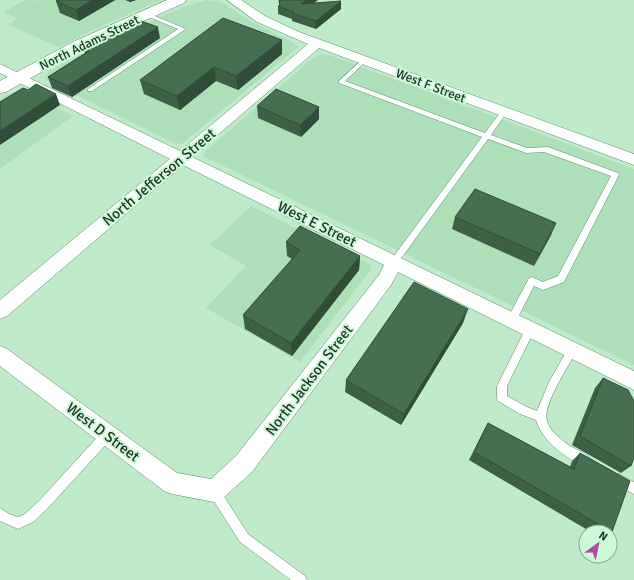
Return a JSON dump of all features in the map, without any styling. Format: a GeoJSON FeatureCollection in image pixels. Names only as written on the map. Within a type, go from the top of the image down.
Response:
{"type":"FeatureCollection","features":[{"type":"Feature","properties":{"kind":"street","name":"North Adams Street"},"geometry":{"type":"LineString","coordinates":[[0,88],[80,44],[180,0]]}},
{"type":"Feature","properties":{"kind":"street","name":"West F Street"},"geometry":{"type":"LineString","coordinates":[[233,0],[270,24],[317,43],[634,160]]}},
{"type":"Feature","properties":{"kind":"street","name":"North Jefferson Street"},"geometry":{"type":"LineString","coordinates":[[0,310],[317,43]]}},
{"type":"Feature","properties":{"kind":"street","name":"West E Street"},"geometry":{"type":"LineString","coordinates":[[0,68],[634,381]]}},
{"type":"Feature","properties":{"kind":"street","name":"North Jackson Street"},"geometry":{"type":"LineString","coordinates":[[214,491],[244,464],[385,280],[394,262]]}},
{"type":"Feature","properties":{"kind":"street","name":"West D Street"},"geometry":{"type":"LineString","coordinates":[[0,355],[172,483],[214,491]]}},
{"type":"Feature","properties":{"kind":"lane"},"geometry":{"type":"LineString","coordinates":[[90,90],[183,29],[146,14]]}},
{"type":"Feature","properties":{"kind":"lane"},"geometry":{"type":"LineString","coordinates":[[364,60],[341,82],[526,151],[545,149],[615,176],[561,279],[544,286],[532,281],[512,320]]}},
{"type":"Feature","properties":{"kind":"lane"},"geometry":{"type":"LineString","coordinates":[[394,262],[504,112]]}},
{"type":"Feature","properties":{"kind":"lane"},"geometry":{"type":"LineString","coordinates":[[530,329],[502,386],[502,398],[524,411],[541,417]]}},
{"type":"Feature","properties":{"kind":"lane"},"geometry":{"type":"LineString","coordinates":[[572,350],[542,409],[541,420],[559,445],[598,469]]}},
{"type":"Feature","properties":{"kind":"lane"},"geometry":{"type":"LineString","coordinates":[[0,514],[6,519],[18,523],[29,518],[43,505],[107,435]]}},
{"type":"Feature","properties":{"kind":"lane"},"geometry":{"type":"LineString","coordinates":[[610,475],[634,488]]}},
{"type":"Feature","properties":{"kind":"lane"},"geometry":{"type":"LineString","coordinates":[[214,491],[244,538],[301,580]]}},
{"type":"Feature","properties":{"kind":"shaded area"},"geometry":{"type":"Polygon","coordinates":[[[26,0],[162,0],[101,26],[59,47],[9,25],[17,18],[3,12],[26,0]]]}},
{"type":"Feature","properties":{"kind":"shaded area"},"geometry":{"type":"Polygon","coordinates":[[[206,0],[221,2],[252,22],[292,42],[298,47],[182,144],[174,143],[46,80],[46,76],[49,71],[110,39],[181,8],[206,0]]]}},
{"type":"Feature","properties":{"kind":"shaded area"},"geometry":{"type":"Polygon","coordinates":[[[322,54],[332,56],[634,169],[634,365],[203,156],[207,150],[314,57],[322,54]]]}},
{"type":"Feature","properties":{"kind":"shaded area"},"geometry":{"type":"Polygon","coordinates":[[[19,91],[25,92],[73,116],[0,169],[0,99],[10,93],[19,91]]]}},
{"type":"Feature","properties":{"kind":"shaded area"},"geometry":{"type":"Polygon","coordinates":[[[251,206],[369,264],[371,269],[300,362],[206,308],[246,266],[210,245],[251,206]]]}},
{"type":"Feature","properties":{"kind":"building"},"geometry":{"type":"Polygon","coordinates":[[[92,0],[76,10],[56,1],[92,0]]]}},
{"type":"Feature","properties":{"kind":"building"},"geometry":{"type":"Polygon","coordinates":[[[279,0],[307,0],[301,4],[341,1],[316,21],[292,13],[294,12],[278,6],[280,6],[279,0]]]}},
{"type":"Feature","properties":{"kind":"building"},"geometry":{"type":"Polygon","coordinates":[[[223,18],[282,40],[236,76],[214,67],[177,96],[140,80],[223,18]]]}},
{"type":"Feature","properties":{"kind":"building"},"geometry":{"type":"Polygon","coordinates":[[[138,20],[158,27],[68,86],[48,77],[89,51],[84,48],[104,36],[106,37],[123,26],[126,28],[138,20]]]}},
{"type":"Feature","properties":{"kind":"building"},"geometry":{"type":"Polygon","coordinates":[[[36,84],[56,94],[0,131],[0,102],[23,88],[28,90],[36,84]]]}},
{"type":"Feature","properties":{"kind":"building"},"geometry":{"type":"Polygon","coordinates":[[[276,89],[319,107],[300,125],[257,106],[276,89]]]}},
{"type":"Feature","properties":{"kind":"building"},"geometry":{"type":"Polygon","coordinates":[[[475,189],[556,223],[540,254],[455,217],[475,189]]]}},
{"type":"Feature","properties":{"kind":"building"},"geometry":{"type":"Polygon","coordinates":[[[300,226],[360,256],[291,343],[243,315],[300,250],[286,242],[300,226]]]}},
{"type":"Feature","properties":{"kind":"building"},"geometry":{"type":"Polygon","coordinates":[[[414,282],[468,309],[404,414],[346,380],[414,282]]]}},
{"type":"Feature","properties":{"kind":"building"},"geometry":{"type":"Polygon","coordinates":[[[603,378],[628,390],[634,401],[634,457],[631,466],[580,436],[603,378]]]}},
{"type":"Feature","properties":{"kind":"building"},"geometry":{"type":"Polygon","coordinates":[[[488,423],[574,469],[580,453],[630,481],[615,524],[598,524],[474,452],[488,423]]]}}]}
